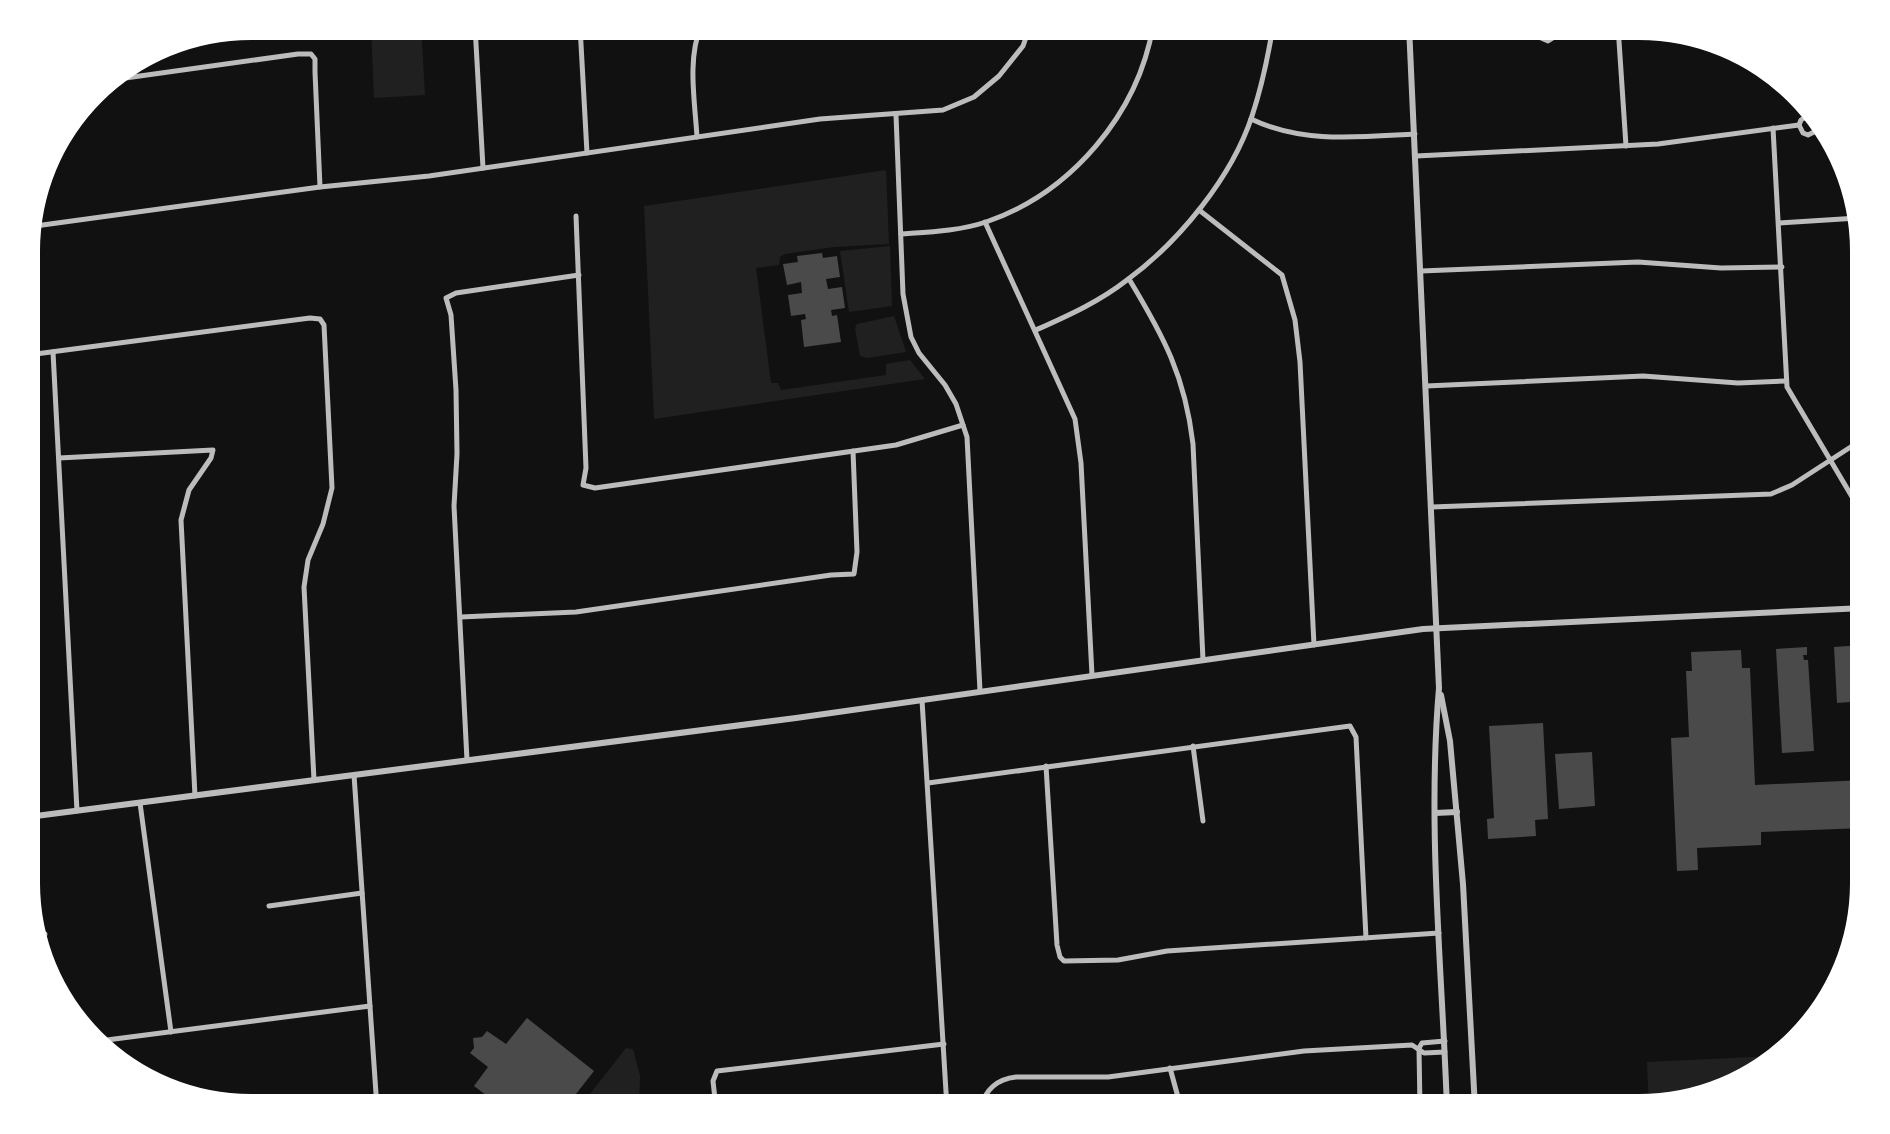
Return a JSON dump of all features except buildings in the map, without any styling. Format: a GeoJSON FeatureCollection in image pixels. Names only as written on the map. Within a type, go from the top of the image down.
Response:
{"type":"FeatureCollection","features":[{"type":"Feature","properties":{"kind":"street"},"geometry":{"type":"LineString","coordinates":[[476,40],[483,168]]}},
{"type":"Feature","properties":{"kind":"street"},"geometry":{"type":"LineString","coordinates":[[581,40],[587,153]]}},
{"type":"Feature","properties":{"kind":"street"},"geometry":{"type":"LineString","coordinates":[[697,137],[695,57],[698,40]]}},
{"type":"Feature","properties":{"kind":"street"},"geometry":{"type":"LineString","coordinates":[[42,225],[320,187],[429,176],[820,119],[943,110],[974,97],[1013,60],[1023,40]]}},
{"type":"Feature","properties":{"kind":"street"},"geometry":{"type":"LineString","coordinates":[[901,234],[949,230],[985,222],[1036,198],[1069,173],[1117,119],[1135,86],[1149,40]]}},
{"type":"Feature","properties":{"kind":"street"},"geometry":{"type":"LineString","coordinates":[[1036,330],[1074,313],[1129,279],[1199,210],[1251,119],[1271,40]]}},
{"type":"Feature","properties":{"kind":"street"},"geometry":{"type":"LineString","coordinates":[[1410,40],[1437,628],[1439,688],[1435,813],[1446,1094]]}},
{"type":"Feature","properties":{"kind":"street"},"geometry":{"type":"LineString","coordinates":[[1616,40],[1626,146]]}},
{"type":"Feature","properties":{"kind":"street"},"geometry":{"type":"LineString","coordinates":[[133,77],[311,54],[315,59],[320,187]]}},
{"type":"Feature","properties":{"kind":"street"},"geometry":{"type":"LineString","coordinates":[[896,115],[903,294],[911,337],[919,353],[945,385],[963,425],[968,450],[980,691]]}},
{"type":"Feature","properties":{"kind":"street"},"geometry":{"type":"LineString","coordinates":[[1251,119],[1285,132],[1311,137],[1415,134]]}},
{"type":"Feature","properties":{"kind":"street"},"geometry":{"type":"LineString","coordinates":[[1799,125],[1803,119]]}},
{"type":"Feature","properties":{"kind":"street"},"geometry":{"type":"LineString","coordinates":[[1416,156],[1658,144],[1799,125]]}},
{"type":"Feature","properties":{"kind":"street"},"geometry":{"type":"LineString","coordinates":[[1799,125],[1803,133],[1813,132]]}},
{"type":"Feature","properties":{"kind":"street"},"geometry":{"type":"LineString","coordinates":[[1773,128],[1786,381],[1789,392],[1850,493]]}},
{"type":"Feature","properties":{"kind":"street"},"geometry":{"type":"LineString","coordinates":[[1199,210],[1276,269],[1286,282],[1300,362],[1314,645]]}},
{"type":"Feature","properties":{"kind":"street"},"geometry":{"type":"LineString","coordinates":[[576,216],[586,468],[583,485],[595,488],[917,441],[963,425]]}},
{"type":"Feature","properties":{"kind":"street"},"geometry":{"type":"LineString","coordinates":[[1779,223],[1847,219]]}},
{"type":"Feature","properties":{"kind":"street"},"geometry":{"type":"LineString","coordinates":[[985,222],[1067,397],[1079,436],[1092,675]]}},
{"type":"Feature","properties":{"kind":"street"},"geometry":{"type":"LineString","coordinates":[[1421,271],[1638,262],[1721,268],[1782,267]]}},
{"type":"Feature","properties":{"kind":"street"},"geometry":{"type":"LineString","coordinates":[[467,760],[454,506],[456,390],[451,315],[446,298],[456,293],[579,275]]}},
{"type":"Feature","properties":{"kind":"street"},"geometry":{"type":"LineString","coordinates":[[1129,279],[1170,352],[1189,415],[1203,660]]}},
{"type":"Feature","properties":{"kind":"street"},"geometry":{"type":"LineString","coordinates":[[40,354],[320,319],[325,331],[333,477],[330,501],[308,560],[305,578],[314,780]]}},
{"type":"Feature","properties":{"kind":"street"},"geometry":{"type":"LineString","coordinates":[[53,352],[77,811]]}},
{"type":"Feature","properties":{"kind":"street"},"geometry":{"type":"LineString","coordinates":[[1426,386],[1643,376],[1738,383],[1786,381]]}},
{"type":"Feature","properties":{"kind":"street"},"geometry":{"type":"LineString","coordinates":[[1432,507],[1771,494],[1792,485],[1850,448]]}},
{"type":"Feature","properties":{"kind":"street"},"geometry":{"type":"LineString","coordinates":[[59,458],[213,450],[211,458],[189,490],[181,520],[195,796]]}},
{"type":"Feature","properties":{"kind":"street"},"geometry":{"type":"LineString","coordinates":[[461,617],[576,612],[854,574],[857,552],[853,451]]}},
{"type":"Feature","properties":{"kind":"street"},"geometry":{"type":"LineString","coordinates":[[40,816],[922,700],[1437,628],[1850,609]]}},
{"type":"Feature","properties":{"kind":"street"},"geometry":{"type":"LineString","coordinates":[[1439,688],[1450,741],[1457,812],[1474,1094]]}},
{"type":"Feature","properties":{"kind":"street"},"geometry":{"type":"LineString","coordinates":[[922,700],[946,1094]]}},
{"type":"Feature","properties":{"kind":"street"},"geometry":{"type":"LineString","coordinates":[[928,783],[1350,726],[1356,737],[1366,938]]}},
{"type":"Feature","properties":{"kind":"street"},"geometry":{"type":"LineString","coordinates":[[1193,746],[1203,821]]}},
{"type":"Feature","properties":{"kind":"street"},"geometry":{"type":"LineString","coordinates":[[1046,766],[1060,957],[1069,963],[1099,962],[1167,951],[1439,933]]}},
{"type":"Feature","properties":{"kind":"street"},"geometry":{"type":"LineString","coordinates":[[354,775],[376,1094]]}},
{"type":"Feature","properties":{"kind":"street"},"geometry":{"type":"LineString","coordinates":[[140,803],[171,1032]]}},
{"type":"Feature","properties":{"kind":"street"},"geometry":{"type":"LineString","coordinates":[[1435,813],[1457,812]]}},
{"type":"Feature","properties":{"kind":"street"},"geometry":{"type":"LineString","coordinates":[[269,906],[362,893]]}},
{"type":"Feature","properties":{"kind":"street"},"geometry":{"type":"LineString","coordinates":[[110,1040],[370,1006]]}},
{"type":"Feature","properties":{"kind":"street"},"geometry":{"type":"LineString","coordinates":[[1420,1094],[1419,1048],[1422,1043],[1445,1041]]}},
{"type":"Feature","properties":{"kind":"street"},"geometry":{"type":"LineString","coordinates":[[714,1094],[713,1081],[717,1071],[944,1044]]}},
{"type":"Feature","properties":{"kind":"street"},"geometry":{"type":"LineString","coordinates":[[986,1094],[991,1087],[1007,1078],[1086,1079],[1304,1051],[1412,1045],[1424,1053],[1445,1052]]}},
{"type":"Feature","properties":{"kind":"street"},"geometry":{"type":"LineString","coordinates":[[1170,1068],[1177,1094]]}},
{"type":"Feature","properties":{"kind":"shaded area"},"geometry":{"type":"Polygon","coordinates":[[[372,40],[422,40],[425,95],[374,98],[372,40]]]}},
{"type":"Feature","properties":{"kind":"shaded area"},"geometry":{"type":"Polygon","coordinates":[[[886,170],[889,244],[785,254],[780,257],[779,265],[756,268],[771,383],[778,383],[781,390],[886,375],[886,364],[910,360],[925,379],[654,419],[644,206],[886,170]]]}},
{"type":"Feature","properties":{"kind":"shaded area"},"geometry":{"type":"Polygon","coordinates":[[[890,246],[892,306],[849,312],[840,251],[890,246]]]}},
{"type":"Feature","properties":{"kind":"shaded area"},"geometry":{"type":"Polygon","coordinates":[[[894,316],[906,352],[867,358],[860,356],[857,324],[894,316]]]}},
{"type":"Feature","properties":{"kind":"shaded area"},"geometry":{"type":"Polygon","coordinates":[[[626,1048],[633,1049],[640,1076],[639,1094],[590,1094],[626,1048]]]}},
{"type":"Feature","properties":{"kind":"shaded area"},"geometry":{"type":"Polygon","coordinates":[[[1758,1057],[1707,1083],[1653,1094],[1648,1094],[1647,1062],[1758,1057]]]}}]}
